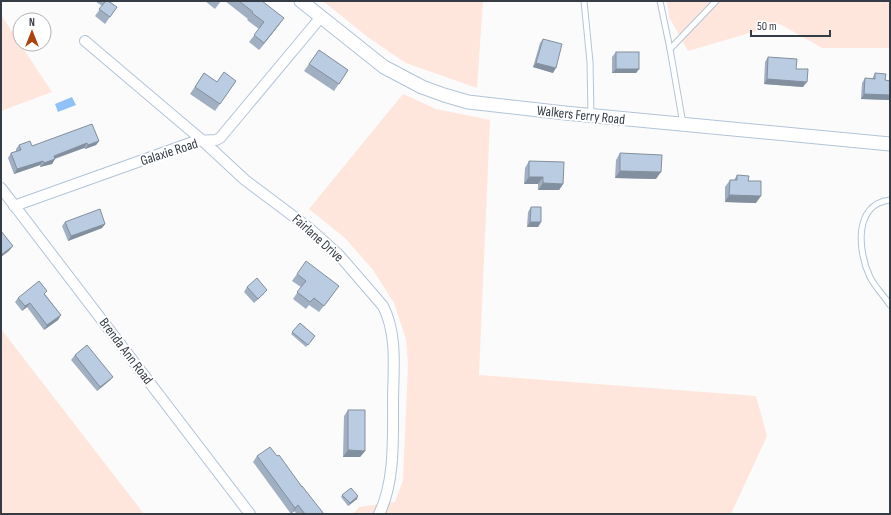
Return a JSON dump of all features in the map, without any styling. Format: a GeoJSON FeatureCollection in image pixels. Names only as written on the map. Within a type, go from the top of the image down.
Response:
{"type":"FeatureCollection","features":[{"type":"Feature","properties":{"kind":"street","name":"Walkers Ferry Road"},"geometry":{"type":"LineString","coordinates":[[301,1],[384,67],[422,87],[468,102],[591,116],[890,144]]}},
{"type":"Feature","properties":{"kind":"street","name":"Galaxie Road"},"geometry":{"type":"LineString","coordinates":[[14,206],[196,141],[216,140],[225,134],[321,17]]}},
{"type":"Feature","properties":{"kind":"street","name":"Fairlane Drive"},"geometry":{"type":"LineString","coordinates":[[85,41],[203,141],[245,180],[309,228],[339,255],[383,306],[388,316],[394,359],[394,436],[387,495],[379,514]]}},
{"type":"Feature","properties":{"kind":"street","name":"Brenda Ann Road"},"geometry":{"type":"LineString","coordinates":[[1,188],[250,514]]}},
{"type":"Feature","properties":{"kind":"lane"},"geometry":{"type":"LineString","coordinates":[[584,1],[590,62],[591,116]]}},
{"type":"Feature","properties":{"kind":"lane"},"geometry":{"type":"LineString","coordinates":[[660,1],[683,124]]}},
{"type":"Feature","properties":{"kind":"lane"},"geometry":{"type":"LineString","coordinates":[[670,48],[716,1]]}},
{"type":"Feature","properties":{"kind":"lane"},"geometry":{"type":"LineString","coordinates":[[890,200],[883,200],[873,206],[866,214],[860,236],[863,255],[870,277],[890,305]]}},
{"type":"Feature","properties":{"kind":"shaded area"},"geometry":{"type":"Polygon","coordinates":[[[323,1],[483,1],[477,88],[406,63],[369,38],[323,1]]]}},
{"type":"Feature","properties":{"kind":"shaded area"},"geometry":{"type":"Polygon","coordinates":[[[667,1],[890,1],[890,48],[822,48],[780,24],[688,51],[669,17],[667,1]]]}},
{"type":"Feature","properties":{"kind":"shaded area"},"geometry":{"type":"Polygon","coordinates":[[[1,15],[12,32],[12,52],[26,52],[52,92],[1,111],[1,15]]]}},
{"type":"Feature","properties":{"kind":"shaded area"},"geometry":{"type":"Polygon","coordinates":[[[403,94],[436,109],[490,120],[479,375],[756,396],[767,436],[731,514],[353,514],[359,507],[395,502],[403,480],[408,364],[406,339],[394,303],[373,270],[345,238],[309,209],[403,94]]]}},
{"type":"Feature","properties":{"kind":"shaded area"},"geometry":{"type":"Polygon","coordinates":[[[1,329],[144,514],[1,514],[1,329]]]}},
{"type":"Feature","properties":{"kind":"water"},"geometry":{"type":"Polygon","coordinates":[[[72,97],[76,105],[58,112],[55,104],[72,97]]]}},
{"type":"Feature","properties":{"kind":"building"},"geometry":{"type":"Polygon","coordinates":[[[106,1],[117,7],[110,17],[99,9],[106,1]]]}},
{"type":"Feature","properties":{"kind":"building"},"geometry":{"type":"Polygon","coordinates":[[[239,1],[262,1],[284,18],[264,43],[254,35],[264,22],[239,1]]]}},
{"type":"Feature","properties":{"kind":"building"},"geometry":{"type":"Polygon","coordinates":[[[543,39],[562,44],[556,68],[536,63],[543,39]]]}},
{"type":"Feature","properties":{"kind":"building"},"geometry":{"type":"Polygon","coordinates":[[[319,50],[348,70],[339,84],[309,64],[319,50]]]}},
{"type":"Feature","properties":{"kind":"building"},"geometry":{"type":"Polygon","coordinates":[[[616,52],[639,52],[639,69],[616,69],[616,52]]]}},
{"type":"Feature","properties":{"kind":"building"},"geometry":{"type":"Polygon","coordinates":[[[768,57],[797,59],[796,69],[808,69],[807,82],[767,79],[768,57]]]}},
{"type":"Feature","properties":{"kind":"building"},"geometry":{"type":"Polygon","coordinates":[[[224,72],[236,81],[220,104],[195,87],[204,73],[217,82],[224,72]]]}},
{"type":"Feature","properties":{"kind":"building"},"geometry":{"type":"Polygon","coordinates":[[[875,73],[886,74],[885,80],[890,81],[890,95],[864,94],[865,78],[875,79],[875,73]]]}},
{"type":"Feature","properties":{"kind":"building"},"geometry":{"type":"Polygon","coordinates":[[[92,124],[99,141],[88,145],[87,143],[54,156],[55,159],[44,163],[43,161],[17,169],[11,153],[21,150],[19,145],[30,141],[32,146],[92,124]]]}},
{"type":"Feature","properties":{"kind":"building"},"geometry":{"type":"Polygon","coordinates":[[[620,153],[662,155],[661,172],[620,171],[620,153]]]}},
{"type":"Feature","properties":{"kind":"building"},"geometry":{"type":"Polygon","coordinates":[[[529,161],[564,162],[563,184],[543,183],[543,177],[529,177],[529,161]]]}},
{"type":"Feature","properties":{"kind":"building"},"geometry":{"type":"Polygon","coordinates":[[[737,175],[749,176],[748,181],[761,181],[761,196],[729,195],[730,180],[737,180],[737,175]]]}},
{"type":"Feature","properties":{"kind":"building"},"geometry":{"type":"Polygon","coordinates":[[[531,207],[541,207],[541,222],[530,222],[531,207]]]}},
{"type":"Feature","properties":{"kind":"building"},"geometry":{"type":"Polygon","coordinates":[[[100,209],[105,224],[71,236],[65,222],[100,209]]]}},
{"type":"Feature","properties":{"kind":"building"},"geometry":{"type":"Polygon","coordinates":[[[1,231],[13,246],[1,255],[1,231]]]}},
{"type":"Feature","properties":{"kind":"building"},"geometry":{"type":"Polygon","coordinates":[[[306,261],[339,286],[324,306],[314,298],[310,302],[297,292],[306,281],[297,274],[306,261]]]}},
{"type":"Feature","properties":{"kind":"building"},"geometry":{"type":"Polygon","coordinates":[[[257,278],[267,290],[258,299],[247,287],[257,278]]]}},
{"type":"Feature","properties":{"kind":"building"},"geometry":{"type":"Polygon","coordinates":[[[39,281],[47,291],[44,294],[61,315],[47,325],[30,303],[25,306],[18,298],[39,281]]]}},
{"type":"Feature","properties":{"kind":"building"},"geometry":{"type":"Polygon","coordinates":[[[300,323],[315,336],[308,345],[292,332],[300,323]]]}},
{"type":"Feature","properties":{"kind":"building"},"geometry":{"type":"Polygon","coordinates":[[[87,345],[113,377],[100,387],[75,355],[87,345]]]}},
{"type":"Feature","properties":{"kind":"building"},"geometry":{"type":"Polygon","coordinates":[[[348,410],[365,410],[365,451],[348,450],[348,410]]]}},
{"type":"Feature","properties":{"kind":"building"},"geometry":{"type":"Polygon","coordinates":[[[270,447],[277,456],[279,455],[324,514],[305,514],[298,505],[295,508],[257,456],[270,447]]]}},
{"type":"Feature","properties":{"kind":"building"},"geometry":{"type":"Polygon","coordinates":[[[351,488],[358,496],[350,503],[342,495],[351,488]]]}}]}
